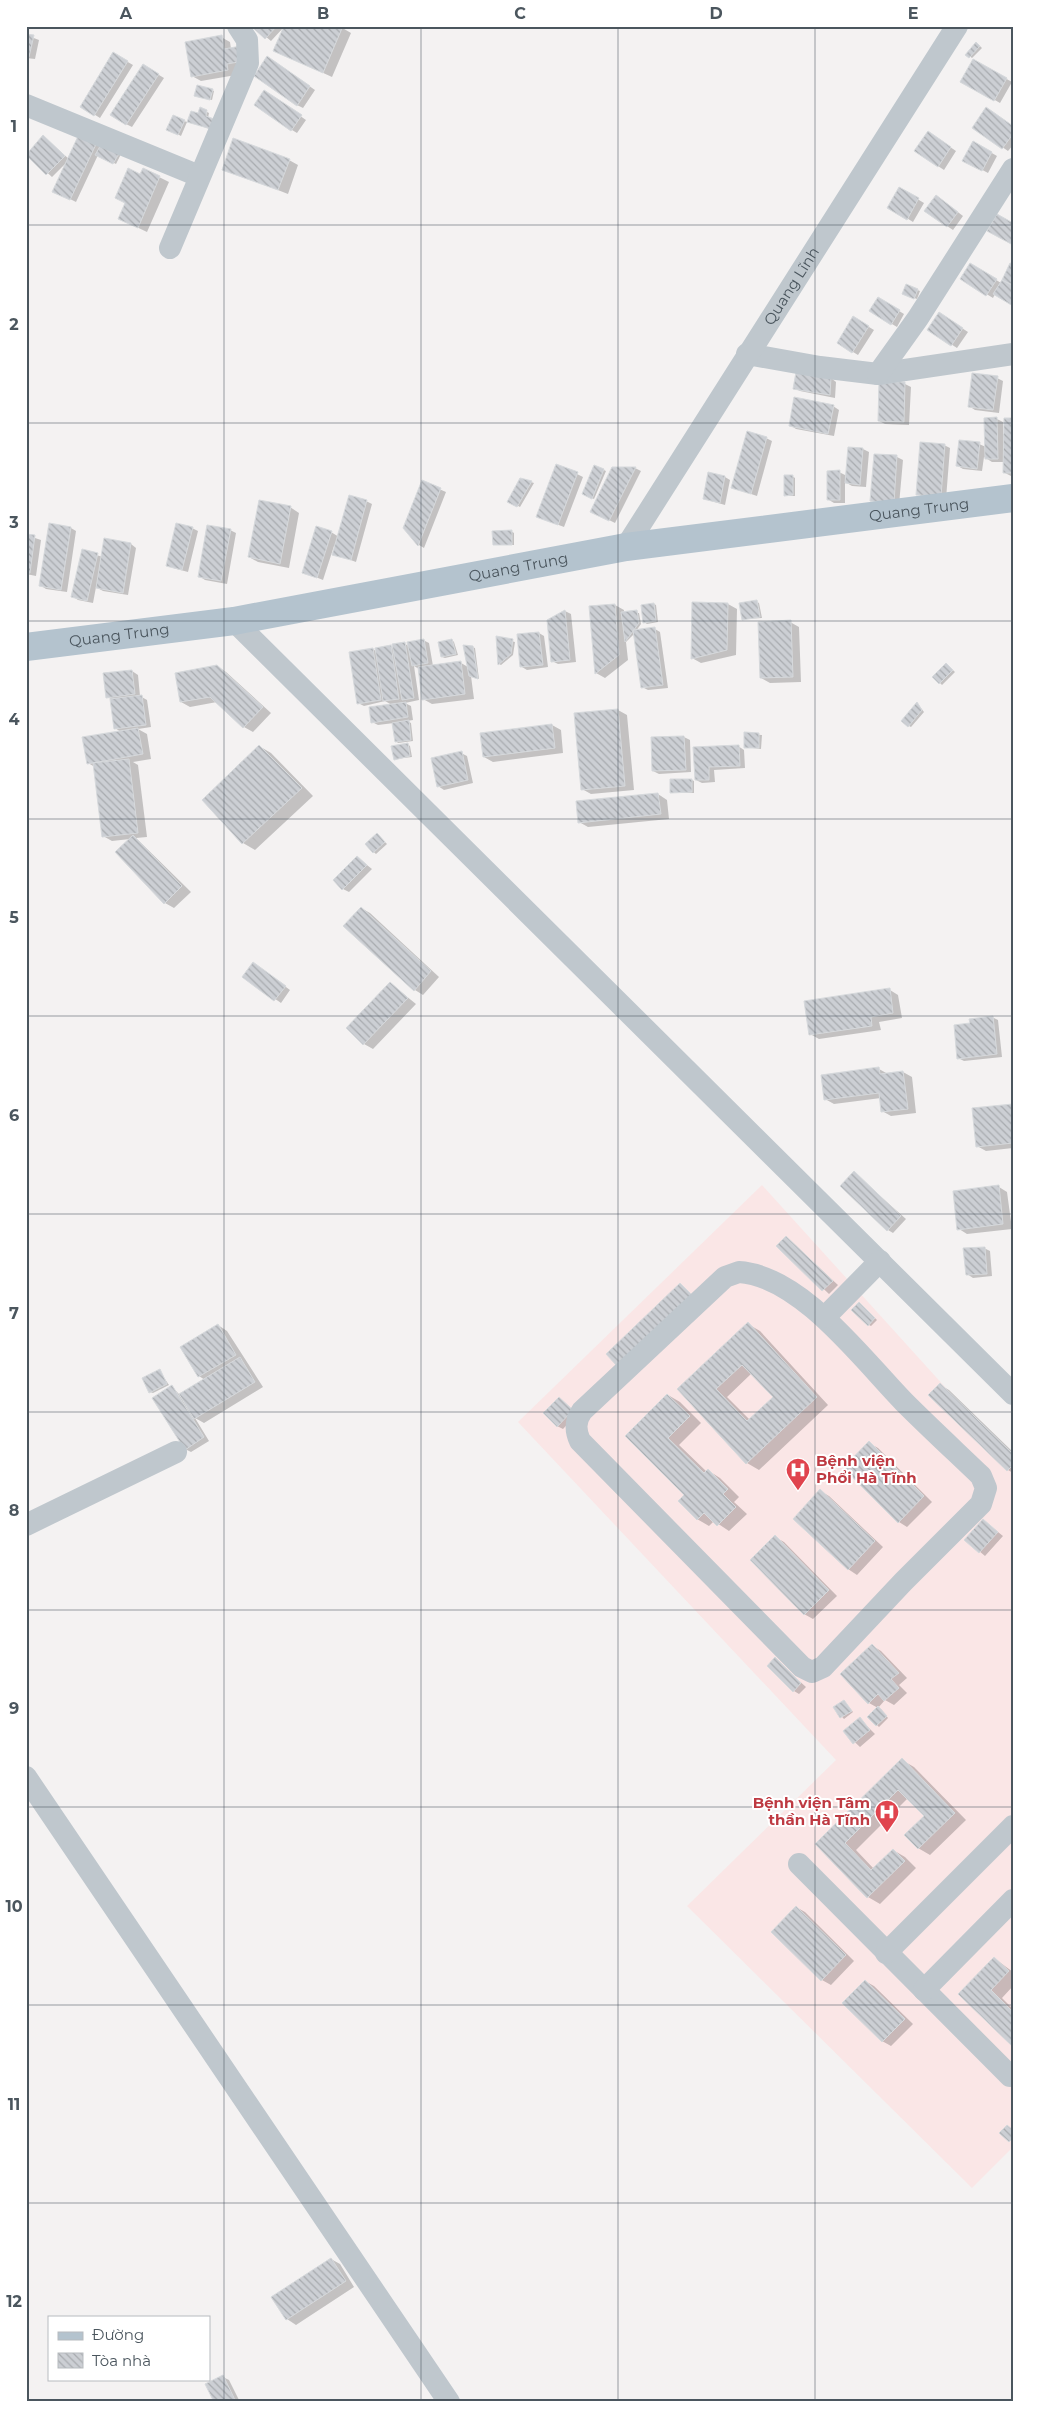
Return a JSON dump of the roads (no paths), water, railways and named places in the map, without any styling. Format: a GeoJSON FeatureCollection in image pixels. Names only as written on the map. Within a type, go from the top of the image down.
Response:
{"type":"FeatureCollection","features":[{"type":"Feature","properties":{"kind":"main road","name":"Quang Trung"},"geometry":{"type":"LineString","coordinates":[[26,647],[234,621],[626,547],[1013,498]]}},
{"type":"Feature","properties":{"kind":"street"},"geometry":{"type":"LineString","coordinates":[[170,248],[199,176],[222,129],[248,63],[246,40],[238,26]]}},
{"type":"Feature","properties":{"kind":"street","name":"Quang Lĩnh"},"geometry":{"type":"LineString","coordinates":[[626,547],[957,26]]}},
{"type":"Feature","properties":{"kind":"street"},"geometry":{"type":"LineString","coordinates":[[26,105],[199,176]]}},
{"type":"Feature","properties":{"kind":"street"},"geometry":{"type":"LineString","coordinates":[[878,374],[918,318],[1013,169]]}},
{"type":"Feature","properties":{"kind":"street"},"geometry":{"type":"LineString","coordinates":[[747,354],[820,367],[878,374],[1013,354]]}},
{"type":"Feature","properties":{"kind":"street"},"geometry":{"type":"LineString","coordinates":[[234,621],[1013,1394]]}},
{"type":"Feature","properties":{"kind":"street"},"geometry":{"type":"LineString","coordinates":[[825,1317],[880,1261]]}},
{"type":"Feature","properties":{"kind":"street"},"geometry":{"type":"LineString","coordinates":[[734,1273],[754,1273],[763,1276],[825,1317],[904,1401],[981,1476],[986,1488],[981,1504],[903,1582],[823,1667],[812,1672],[802,1668],[580,1441],[576,1428],[577,1420],[582,1411],[725,1277],[734,1273]]}},
{"type":"Feature","properties":{"kind":"street"},"geometry":{"type":"LineString","coordinates":[[26,1525],[176,1452]]}},
{"type":"Feature","properties":{"kind":"street"},"geometry":{"type":"LineString","coordinates":[[26,1777],[449,2402]]}},
{"type":"Feature","properties":{"kind":"street"},"geometry":{"type":"LineString","coordinates":[[886,1954],[1013,1826]]}},
{"type":"Feature","properties":{"kind":"street"},"geometry":{"type":"LineString","coordinates":[[799,1864],[886,1954],[1010,2076]]}},
{"type":"Feature","properties":{"kind":"street"},"geometry":{"type":"LineString","coordinates":[[924,1990],[1013,1900]]}},
{"type":"Feature","properties":{"kind":"place","name":"Bệnh viện Phổi Hà Tĩnh"},"geometry":{"type":"Point","coordinates":[798,1491]}},
{"type":"Feature","properties":{"kind":"place","name":"Bệnh viện Tâm thần Hà Tĩnh"},"geometry":{"type":"Point","coordinates":[887,1833]}}]}
